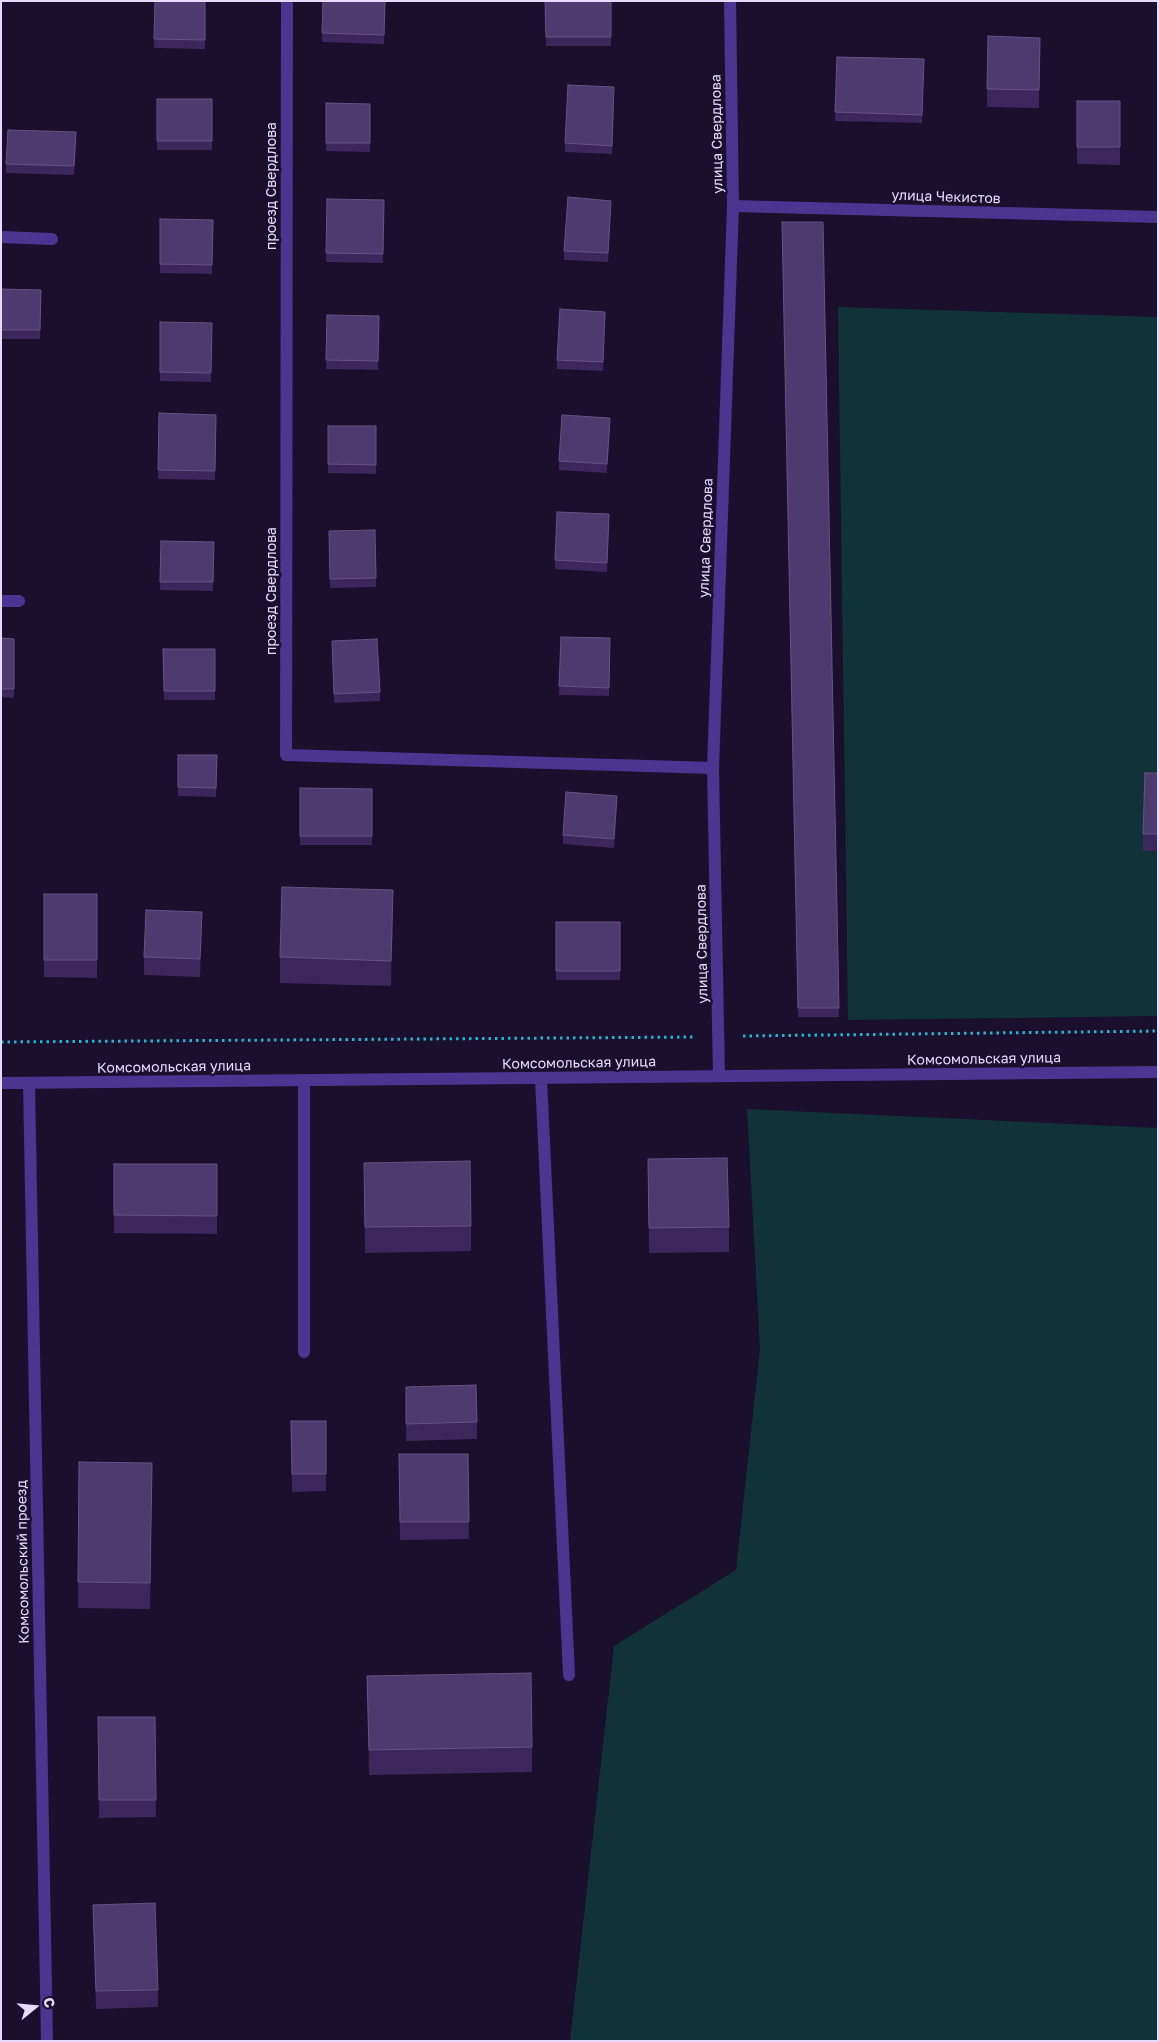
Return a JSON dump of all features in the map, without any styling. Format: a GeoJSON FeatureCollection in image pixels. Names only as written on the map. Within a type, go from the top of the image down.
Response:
{"type":"FeatureCollection","features":[{"type":"Feature","properties":{"kind":"street","name":"проезд Свердлова"},"geometry":{"type":"LineString","coordinates":[[287,1],[286,754],[713,768]]}},
{"type":"Feature","properties":{"kind":"street","name":"улица Свердлова"},"geometry":{"type":"LineString","coordinates":[[719,1076],[713,768],[734,206],[730,1]]}},
{"type":"Feature","properties":{"kind":"street","name":"улица Чекистов"},"geometry":{"type":"LineString","coordinates":[[734,206],[1158,218]]}},
{"type":"Feature","properties":{"kind":"street"},"geometry":{"type":"LineString","coordinates":[[1,237],[52,239]]}},
{"type":"Feature","properties":{"kind":"street"},"geometry":{"type":"LineString","coordinates":[[1,601],[19,601]]}},
{"type":"Feature","properties":{"kind":"street","name":"Комсомольская улица"},"geometry":{"type":"LineString","coordinates":[[1,1083],[1158,1072]]}},
{"type":"Feature","properties":{"kind":"street"},"geometry":{"type":"LineString","coordinates":[[541,1078],[569,1676]]}},
{"type":"Feature","properties":{"kind":"street"},"geometry":{"type":"LineString","coordinates":[[304,1081],[304,1352]]}},
{"type":"Feature","properties":{"kind":"street","name":"Комсомольский проезд"},"geometry":{"type":"LineString","coordinates":[[29,1084],[47,2041]]}},
{"type":"Feature","properties":{"kind":"path"},"geometry":{"type":"LineString","coordinates":[[1,1042],[1158,1031]]}},
{"type":"Feature","properties":{"kind":"green space"},"geometry":{"type":"Polygon","coordinates":[[[838,307],[1158,317],[1158,1016],[848,1020],[838,307]]]}},
{"type":"Feature","properties":{"kind":"green space"},"geometry":{"type":"Polygon","coordinates":[[[747,1109],[1158,1128],[1158,2041],[570,2041],[614,1646],[736,1570],[760,1349],[747,1109]]]}},
{"type":"Feature","properties":{"kind":"building"},"geometry":{"type":"Polygon","coordinates":[[[155,1],[205,1],[205,40],[154,39],[155,1]]]}},
{"type":"Feature","properties":{"kind":"building"},"geometry":{"type":"Polygon","coordinates":[[[323,1],[385,1],[384,35],[322,33],[323,1]]]}},
{"type":"Feature","properties":{"kind":"building"},"geometry":{"type":"Polygon","coordinates":[[[545,1],[611,1],[611,37],[546,37],[545,1]]]}},
{"type":"Feature","properties":{"kind":"building"},"geometry":{"type":"Polygon","coordinates":[[[988,36],[1040,38],[1039,90],[987,89],[988,36]]]}},
{"type":"Feature","properties":{"kind":"building"},"geometry":{"type":"Polygon","coordinates":[[[837,57],[924,59],[922,115],[835,112],[837,57]]]}},
{"type":"Feature","properties":{"kind":"building"},"geometry":{"type":"Polygon","coordinates":[[[568,85],[614,87],[612,146],[565,143],[568,85]]]}},
{"type":"Feature","properties":{"kind":"building"},"geometry":{"type":"Polygon","coordinates":[[[157,99],[212,99],[212,141],[157,141],[157,99]]]}},
{"type":"Feature","properties":{"kind":"building"},"geometry":{"type":"Polygon","coordinates":[[[1077,101],[1120,101],[1120,147],[1077,147],[1077,101]]]}},
{"type":"Feature","properties":{"kind":"building"},"geometry":{"type":"Polygon","coordinates":[[[326,103],[370,104],[370,143],[326,143],[326,103]]]}},
{"type":"Feature","properties":{"kind":"building"},"geometry":{"type":"Polygon","coordinates":[[[8,130],[76,132],[74,166],[6,164],[8,130]]]}},
{"type":"Feature","properties":{"kind":"building"},"geometry":{"type":"Polygon","coordinates":[[[568,197],[611,201],[608,253],[564,251],[568,197]]]}},
{"type":"Feature","properties":{"kind":"building"},"geometry":{"type":"Polygon","coordinates":[[[327,199],[384,200],[383,254],[326,253],[327,199]]]}},
{"type":"Feature","properties":{"kind":"building"},"geometry":{"type":"Polygon","coordinates":[[[160,219],[213,220],[212,265],[160,264],[160,219]]]}},
{"type":"Feature","properties":{"kind":"building"},"geometry":{"type":"Polygon","coordinates":[[[782,222],[823,222],[839,1008],[798,1008],[782,222]]]}},
{"type":"Feature","properties":{"kind":"building"},"geometry":{"type":"Polygon","coordinates":[[[1,289],[41,290],[40,330],[1,330],[1,289]]]}},
{"type":"Feature","properties":{"kind":"building"},"geometry":{"type":"Polygon","coordinates":[[[560,309],[605,312],[603,362],[557,360],[560,309]]]}},
{"type":"Feature","properties":{"kind":"building"},"geometry":{"type":"Polygon","coordinates":[[[327,315],[379,316],[378,361],[326,360],[327,315]]]}},
{"type":"Feature","properties":{"kind":"building"},"geometry":{"type":"Polygon","coordinates":[[[160,322],[212,323],[211,373],[160,372],[160,322]]]}},
{"type":"Feature","properties":{"kind":"building"},"geometry":{"type":"Polygon","coordinates":[[[159,413],[216,415],[215,471],[158,470],[159,413]]]}},
{"type":"Feature","properties":{"kind":"building"},"geometry":{"type":"Polygon","coordinates":[[[562,415],[610,418],[607,464],[559,461],[562,415]]]}},
{"type":"Feature","properties":{"kind":"building"},"geometry":{"type":"Polygon","coordinates":[[[328,426],[376,426],[376,465],[328,464],[328,426]]]}},
{"type":"Feature","properties":{"kind":"building"},"geometry":{"type":"Polygon","coordinates":[[[557,512],[609,514],[607,563],[555,560],[557,512]]]}},
{"type":"Feature","properties":{"kind":"building"},"geometry":{"type":"Polygon","coordinates":[[[375,530],[376,578],[330,579],[329,531],[375,530]]]}},
{"type":"Feature","properties":{"kind":"building"},"geometry":{"type":"Polygon","coordinates":[[[161,541],[214,542],[213,582],[160,582],[161,541]]]}},
{"type":"Feature","properties":{"kind":"building"},"geometry":{"type":"Polygon","coordinates":[[[561,637],[610,638],[609,688],[559,686],[561,637]]]}},
{"type":"Feature","properties":{"kind":"building"},"geometry":{"type":"Polygon","coordinates":[[[1,638],[14,639],[14,689],[1,689],[1,638]]]}},
{"type":"Feature","properties":{"kind":"building"},"geometry":{"type":"Polygon","coordinates":[[[377,639],[380,692],[334,694],[332,641],[377,639]]]}},
{"type":"Feature","properties":{"kind":"building"},"geometry":{"type":"Polygon","coordinates":[[[163,649],[215,649],[215,691],[164,691],[163,649]]]}},
{"type":"Feature","properties":{"kind":"building"},"geometry":{"type":"Polygon","coordinates":[[[178,755],[217,755],[216,788],[178,787],[178,755]]]}},
{"type":"Feature","properties":{"kind":"building"},"geometry":{"type":"Polygon","coordinates":[[[1145,773],[1158,773],[1158,834],[1143,834],[1145,773]]]}},
{"type":"Feature","properties":{"kind":"building"},"geometry":{"type":"Polygon","coordinates":[[[300,788],[372,789],[372,836],[300,836],[300,788]]]}},
{"type":"Feature","properties":{"kind":"building"},"geometry":{"type":"Polygon","coordinates":[[[566,792],[617,796],[614,839],[563,835],[566,792]]]}},
{"type":"Feature","properties":{"kind":"building"},"geometry":{"type":"Polygon","coordinates":[[[282,887],[393,890],[391,961],[280,957],[282,887]]]}},
{"type":"Feature","properties":{"kind":"building"},"geometry":{"type":"Polygon","coordinates":[[[44,894],[97,894],[97,960],[44,960],[44,894]]]}},
{"type":"Feature","properties":{"kind":"building"},"geometry":{"type":"Polygon","coordinates":[[[146,910],[202,912],[200,959],[144,957],[146,910]]]}},
{"type":"Feature","properties":{"kind":"building"},"geometry":{"type":"Polygon","coordinates":[[[556,922],[620,922],[620,971],[556,971],[556,922]]]}},
{"type":"Feature","properties":{"kind":"building"},"geometry":{"type":"Polygon","coordinates":[[[727,1158],[729,1227],[649,1228],[648,1159],[727,1158]]]}},
{"type":"Feature","properties":{"kind":"building"},"geometry":{"type":"Polygon","coordinates":[[[470,1161],[471,1226],[365,1227],[364,1163],[470,1161]]]}},
{"type":"Feature","properties":{"kind":"building"},"geometry":{"type":"Polygon","coordinates":[[[114,1164],[217,1164],[217,1216],[114,1215],[114,1164]]]}},
{"type":"Feature","properties":{"kind":"building"},"geometry":{"type":"Polygon","coordinates":[[[476,1385],[477,1422],[406,1424],[406,1387],[476,1385]]]}},
{"type":"Feature","properties":{"kind":"building"},"geometry":{"type":"Polygon","coordinates":[[[291,1421],[326,1421],[326,1474],[292,1474],[291,1421]]]}},
{"type":"Feature","properties":{"kind":"building"},"geometry":{"type":"Polygon","coordinates":[[[399,1454],[468,1454],[469,1522],[400,1522],[399,1454]]]}},
{"type":"Feature","properties":{"kind":"building"},"geometry":{"type":"Polygon","coordinates":[[[79,1462],[152,1463],[150,1583],[78,1582],[79,1462]]]}},
{"type":"Feature","properties":{"kind":"building"},"geometry":{"type":"Polygon","coordinates":[[[531,1673],[532,1747],[369,1750],[367,1676],[531,1673]]]}},
{"type":"Feature","properties":{"kind":"building"},"geometry":{"type":"Polygon","coordinates":[[[98,1717],[155,1717],[156,1800],[99,1800],[98,1717]]]}},
{"type":"Feature","properties":{"kind":"building"},"geometry":{"type":"Polygon","coordinates":[[[155,1903],[158,1990],[96,1991],[93,1905],[155,1903]]]}}]}
